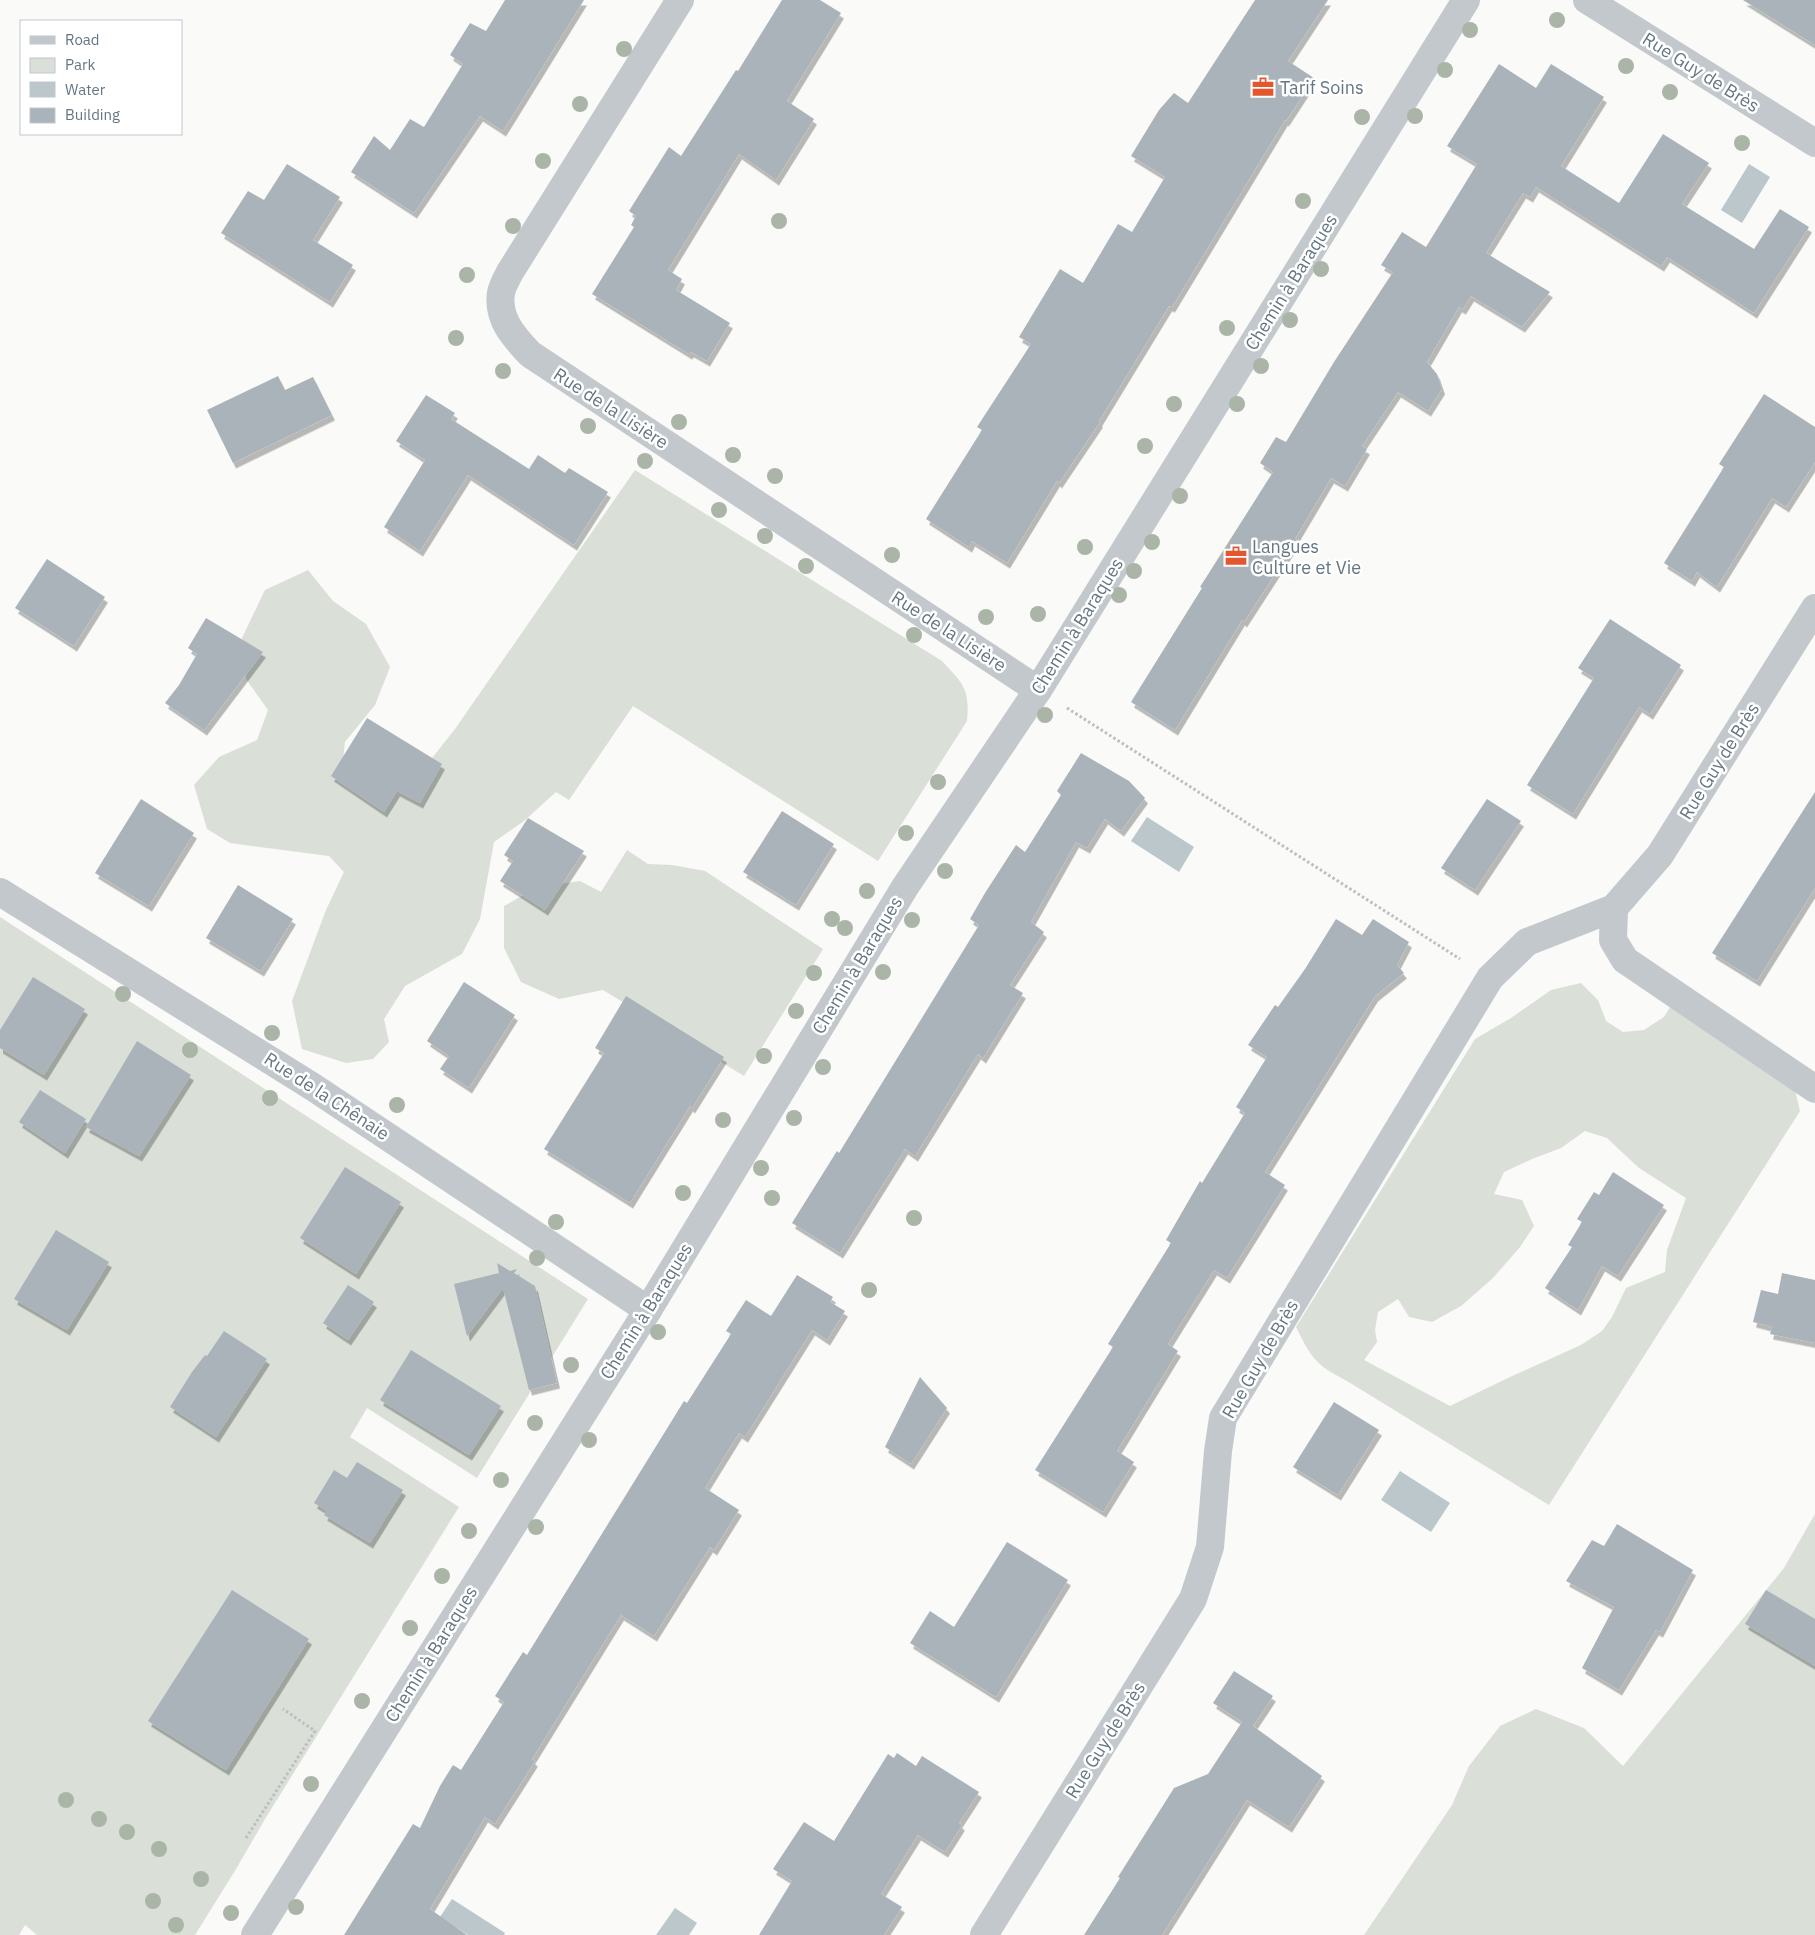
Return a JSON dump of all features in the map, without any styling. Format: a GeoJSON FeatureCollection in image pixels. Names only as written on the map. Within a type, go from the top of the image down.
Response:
{"type":"FeatureCollection","features":[{"type":"Feature","properties":{"kind":"street","name":"Rue de la Lisière"},"geometry":{"type":"LineString","coordinates":[[680,0],[510,272],[501,293],[502,316],[514,337],[530,354],[1038,690]]}},
{"type":"Feature","properties":{"kind":"street","name":"Chemin à Baraques"},"geometry":{"type":"LineString","coordinates":[[255,1935],[648,1310],[904,887],[1038,690],[1466,0]]}},
{"type":"Feature","properties":{"kind":"street","name":"Rue Guy de Brès"},"geometry":{"type":"LineString","coordinates":[[1587,0],[1815,143]]}},
{"type":"Feature","properties":{"kind":"street","name":"Rue Guy de Brès"},"geometry":{"type":"LineString","coordinates":[[984,1935],[1193,1599],[1210,1547],[1218,1451],[1223,1418],[1490,978],[1527,942],[1614,908],[1660,855],[1815,608]]}},
{"type":"Feature","properties":{"kind":"street","name":"Rue de la Chênaie"},"geometry":{"type":"LineString","coordinates":[[0,892],[314,1087],[648,1310]]}},
{"type":"Feature","properties":{"kind":"street"},"geometry":{"type":"LineString","coordinates":[[1614,908],[1613,940],[1625,960],[1815,1089]]}},
{"type":"Feature","properties":{"kind":"path"},"geometry":{"type":"LineString","coordinates":[[1038,690],[1490,978]]}},
{"type":"Feature","properties":{"kind":"path"},"geometry":{"type":"LineString","coordinates":[[246,1838],[315,1731],[284,1709]]}},
{"type":"Feature","properties":{"kind":"green space"},"geometry":{"type":"Polygon","coordinates":[[[635,470],[942,661],[964,687],[968,710],[967,721],[878,861],[633,706],[569,800],[556,792],[524,821],[494,842],[480,919],[462,954],[405,986],[384,1019],[389,1042],[373,1059],[346,1063],[302,1049],[292,1001],[326,910],[344,872],[329,856],[230,843],[207,829],[194,785],[219,757],[257,740],[268,710],[246,679],[242,638],[265,590],[308,570],[333,601],[366,624],[390,667],[375,705],[345,742],[342,769],[418,776],[455,729],[635,470]]]}},
{"type":"Feature","properties":{"kind":"green space"},"geometry":{"type":"Polygon","coordinates":[[[627,850],[648,864],[672,865],[705,871],[823,949],[744,1076],[603,990],[559,999],[521,982],[504,948],[504,906],[538,887],[580,881],[601,892],[627,850]]]}},
{"type":"Feature","properties":{"kind":"green space"},"geometry":{"type":"Polygon","coordinates":[[[0,917],[588,1299],[477,1478],[367,1408],[350,1437],[459,1507],[195,1935],[37,1935],[25,1925],[19,1935],[0,1935],[0,917]]]}},
{"type":"Feature","properties":{"kind":"green space"},"geometry":{"type":"Polygon","coordinates":[[[1581,983],[1598,1000],[1606,1021],[1623,1032],[1644,1030],[1664,1017],[1672,1004],[1795,1090],[1800,1111],[1549,1505],[1328,1370],[1315,1360],[1296,1327],[1475,1039],[1511,1018],[1551,990],[1581,983]],[[1585,1131],[1561,1148],[1504,1172],[1494,1194],[1522,1200],[1534,1226],[1520,1247],[1493,1278],[1461,1306],[1432,1322],[1409,1317],[1398,1299],[1378,1312],[1375,1330],[1377,1342],[1364,1360],[1450,1406],[1581,1345],[1602,1331],[1612,1317],[1626,1288],[1665,1272],[1667,1250],[1686,1198],[1639,1168],[1607,1138],[1585,1131]]]}},
{"type":"Feature","properties":{"kind":"green space"},"geometry":{"type":"Polygon","coordinates":[[[1815,1514],[1815,1935],[1364,1935],[1452,1805],[1469,1766],[1500,1726],[1536,1709],[1584,1728],[1623,1766],[1784,1568],[1815,1514]]]}},
{"type":"Feature","properties":{"kind":"water"},"geometry":{"type":"Polygon","coordinates":[[[1749,164],[1770,177],[1742,223],[1721,210],[1749,164]]]}},
{"type":"Feature","properties":{"kind":"water"},"geometry":{"type":"Polygon","coordinates":[[[1147,817],[1194,847],[1179,872],[1131,841],[1147,817]]]}},
{"type":"Feature","properties":{"kind":"water"},"geometry":{"type":"Polygon","coordinates":[[[1400,1471],[1450,1503],[1431,1532],[1381,1500],[1400,1471]]]}},
{"type":"Feature","properties":{"kind":"water"},"geometry":{"type":"Polygon","coordinates":[[[452,1899],[505,1933],[504,1935],[468,1935],[440,1917],[452,1899]]]}},
{"type":"Feature","properties":{"kind":"water"},"geometry":{"type":"Polygon","coordinates":[[[675,1908],[697,1923],[689,1935],[656,1935],[675,1908]]]}},
{"type":"Feature","properties":{"kind":"building"},"geometry":{"type":"Polygon","coordinates":[[[505,0],[584,0],[503,131],[480,116],[414,213],[351,172],[374,136],[390,150],[410,119],[424,127],[463,64],[450,55],[470,23],[486,31],[505,0]]]}},
{"type":"Feature","properties":{"kind":"building"},"geometry":{"type":"Polygon","coordinates":[[[782,0],[820,0],[841,13],[787,101],[814,119],[776,180],[739,154],[668,270],[682,279],[676,290],[730,323],[707,361],[691,352],[689,354],[592,294],[634,227],[631,225],[636,216],[629,211],[669,147],[681,156],[736,70],[738,71],[782,0]]]}},
{"type":"Feature","properties":{"kind":"building"},"geometry":{"type":"Polygon","coordinates":[[[1255,0],[1328,0],[1288,61],[1314,78],[1285,120],[1172,307],[1169,306],[1100,422],[1059,483],[1057,481],[1007,563],[972,541],[969,547],[926,519],[982,430],[977,427],[1031,344],[1019,337],[1060,269],[1083,283],[1118,224],[1132,232],[1165,177],[1131,156],[1159,110],[1174,93],[1188,103],[1255,0]]]}},
{"type":"Feature","properties":{"kind":"building"},"geometry":{"type":"Polygon","coordinates":[[[1743,0],[1815,0],[1815,45],[1743,0]]]}},
{"type":"Feature","properties":{"kind":"building"},"geometry":{"type":"Polygon","coordinates":[[[1499,64],[1536,88],[1551,64],[1604,97],[1561,166],[1619,203],[1663,134],[1709,163],[1682,204],[1754,249],[1780,209],[1809,227],[1754,313],[1667,257],[1661,266],[1536,187],[1530,197],[1523,193],[1486,253],[1550,292],[1522,327],[1471,296],[1463,309],[1459,307],[1427,362],[1437,374],[1442,389],[1428,411],[1398,392],[1362,446],[1367,449],[1345,486],[1331,478],[1295,539],[1297,540],[1244,622],[1242,620],[1175,730],[1131,702],[1202,588],[1200,587],[1273,472],[1260,463],[1276,437],[1286,442],[1334,362],[1393,272],[1381,265],[1402,232],[1426,247],[1477,164],[1447,146],[1499,64]]]}},
{"type":"Feature","properties":{"kind":"building"},"geometry":{"type":"Polygon","coordinates":[[[287,164],[340,197],[313,240],[353,265],[330,302],[221,233],[248,191],[264,200],[287,164]]]}},
{"type":"Feature","properties":{"kind":"building"},"geometry":{"type":"Polygon","coordinates":[[[278,376],[285,390],[313,377],[332,415],[233,463],[207,410],[278,376]]]}},
{"type":"Feature","properties":{"kind":"building"},"geometry":{"type":"Polygon","coordinates":[[[1764,394],[1815,427],[1815,462],[1786,507],[1772,498],[1717,587],[1697,572],[1692,581],[1664,563],[1724,467],[1719,464],[1764,394]]]}},
{"type":"Feature","properties":{"kind":"building"},"geometry":{"type":"Polygon","coordinates":[[[426,395],[455,413],[451,419],[529,469],[538,455],[565,473],[569,468],[608,492],[574,545],[468,475],[420,551],[384,527],[425,460],[396,441],[426,395]]]}},
{"type":"Feature","properties":{"kind":"building"},"geometry":{"type":"Polygon","coordinates":[[[47,559],[105,597],[74,646],[15,608],[47,559]]]}},
{"type":"Feature","properties":{"kind":"building"},"geometry":{"type":"Polygon","coordinates":[[[206,618],[263,652],[204,730],[165,703],[179,685],[197,654],[188,648],[206,618]]]}},
{"type":"Feature","properties":{"kind":"building"},"geometry":{"type":"Polygon","coordinates":[[[1610,619],[1681,665],[1650,714],[1639,707],[1573,814],[1527,785],[1594,678],[1578,668],[1610,619]]]}},
{"type":"Feature","properties":{"kind":"building"},"geometry":{"type":"Polygon","coordinates":[[[367,718],[442,764],[420,803],[397,791],[384,812],[331,776],[367,718]]]}},
{"type":"Feature","properties":{"kind":"building"},"geometry":{"type":"Polygon","coordinates":[[[1081,753],[1129,781],[1145,798],[1121,831],[1105,819],[1087,848],[1076,842],[1031,922],[1044,932],[1010,985],[1023,993],[983,1058],[978,1054],[915,1156],[905,1149],[840,1253],[792,1223],[837,1151],[839,1153],[979,925],[970,919],[985,893],[1016,845],[1025,852],[1061,795],[1057,791],[1081,753]]]}},
{"type":"Feature","properties":{"kind":"building"},"geometry":{"type":"Polygon","coordinates":[[[1815,792],[1815,888],[1757,981],[1712,953],[1815,792]]]}},
{"type":"Feature","properties":{"kind":"building"},"geometry":{"type":"Polygon","coordinates":[[[141,799],[194,833],[149,906],[95,873],[141,799]]]}},
{"type":"Feature","properties":{"kind":"building"},"geometry":{"type":"Polygon","coordinates":[[[1487,799],[1521,821],[1475,890],[1441,868],[1487,799]]]}},
{"type":"Feature","properties":{"kind":"building"},"geometry":{"type":"Polygon","coordinates":[[[782,811],[834,844],[796,905],[743,872],[782,811]]]}},
{"type":"Feature","properties":{"kind":"building"},"geometry":{"type":"Polygon","coordinates":[[[528,818],[584,851],[545,910],[500,881],[513,861],[504,855],[528,818]]]}},
{"type":"Feature","properties":{"kind":"building"},"geometry":{"type":"Polygon","coordinates":[[[238,885],[293,919],[261,971],[206,938],[238,885]]]}},
{"type":"Feature","properties":{"kind":"building"},"geometry":{"type":"Polygon","coordinates":[[[1336,919],[1362,935],[1373,919],[1409,942],[1397,965],[1404,973],[1375,996],[1265,1172],[1285,1185],[1227,1278],[1214,1270],[1168,1344],[1178,1351],[1117,1451],[1134,1462],[1103,1512],[1035,1470],[1113,1347],[1108,1344],[1171,1243],[1166,1240],[1200,1181],[1202,1183],[1245,1113],[1236,1107],[1267,1057],[1248,1045],[1275,1005],[1278,1007],[1305,969],[1336,919]]]}},
{"type":"Feature","properties":{"kind":"building"},"geometry":{"type":"Polygon","coordinates":[[[33,977],[85,1009],[44,1075],[0,1048],[0,1030],[33,977]]]}},
{"type":"Feature","properties":{"kind":"building"},"geometry":{"type":"Polygon","coordinates":[[[464,982],[515,1015],[469,1088],[440,1069],[449,1056],[427,1041],[464,982]]]}},
{"type":"Feature","properties":{"kind":"building"},"geometry":{"type":"Polygon","coordinates":[[[626,996],[724,1057],[692,1108],[690,1106],[630,1203],[544,1149],[604,1053],[595,1048],[626,996]]]}},
{"type":"Feature","properties":{"kind":"building"},"geometry":{"type":"Polygon","coordinates":[[[137,1041],[191,1075],[139,1156],[86,1127],[137,1041]]]}},
{"type":"Feature","properties":{"kind":"building"},"geometry":{"type":"Polygon","coordinates":[[[40,1090],[86,1119],[65,1153],[19,1122],[40,1090]]]}},
{"type":"Feature","properties":{"kind":"building"},"geometry":{"type":"Polygon","coordinates":[[[345,1167],[401,1202],[356,1274],[300,1238],[345,1167]]]}},
{"type":"Feature","properties":{"kind":"building"},"geometry":{"type":"Polygon","coordinates":[[[1613,1172],[1664,1205],[1618,1276],[1602,1266],[1578,1310],[1545,1288],[1572,1247],[1568,1245],[1582,1222],[1577,1219],[1594,1192],[1599,1195],[1613,1172]]]}},
{"type":"Feature","properties":{"kind":"building"},"geometry":{"type":"Polygon","coordinates":[[[56,1230],[109,1262],[67,1330],[14,1299],[56,1230]]]}},
{"type":"Feature","properties":{"kind":"building"},"geometry":{"type":"Polygon","coordinates":[[[497,1263],[510,1271],[517,1269],[514,1273],[535,1286],[557,1383],[529,1390],[503,1288],[467,1336],[454,1284],[499,1273],[497,1263]]]}},
{"type":"Feature","properties":{"kind":"building"},"geometry":{"type":"Polygon","coordinates":[[[1782,1273],[1815,1280],[1815,1343],[1770,1334],[1772,1327],[1753,1322],[1761,1290],[1778,1294],[1782,1273]]]}},
{"type":"Feature","properties":{"kind":"building"},"geometry":{"type":"Polygon","coordinates":[[[797,1275],[833,1297],[830,1302],[845,1311],[827,1340],[812,1330],[745,1437],[739,1433],[705,1488],[739,1510],[714,1550],[710,1547],[654,1636],[621,1615],[532,1759],[535,1761],[495,1824],[485,1817],[430,1909],[467,1935],[344,1935],[413,1824],[420,1828],[440,1786],[453,1765],[461,1770],[504,1702],[495,1696],[523,1652],[527,1655],[684,1401],[687,1403],[731,1334],[726,1331],[746,1300],[771,1316],[797,1275]]]}},
{"type":"Feature","properties":{"kind":"building"},"geometry":{"type":"Polygon","coordinates":[[[348,1285],[374,1302],[348,1340],[323,1323],[348,1285]]]}},
{"type":"Feature","properties":{"kind":"building"},"geometry":{"type":"Polygon","coordinates":[[[224,1331],[267,1359],[216,1437],[170,1407],[192,1372],[205,1355],[207,1356],[224,1331]]]}},
{"type":"Feature","properties":{"kind":"building"},"geometry":{"type":"Polygon","coordinates":[[[411,1350],[501,1406],[469,1455],[380,1400],[411,1350]]]}},
{"type":"Feature","properties":{"kind":"building"},"geometry":{"type":"Polygon","coordinates":[[[920,1377],[947,1408],[911,1464],[885,1447],[920,1377]]]}},
{"type":"Feature","properties":{"kind":"building"},"geometry":{"type":"Polygon","coordinates":[[[1334,1402],[1379,1430],[1338,1495],[1293,1467],[1334,1402]]]}},
{"type":"Feature","properties":{"kind":"building"},"geometry":{"type":"Polygon","coordinates":[[[357,1462],[403,1490],[370,1543],[324,1515],[327,1511],[314,1503],[334,1470],[347,1478],[357,1462]]]}},
{"type":"Feature","properties":{"kind":"building"},"geometry":{"type":"Polygon","coordinates":[[[1617,1524],[1693,1570],[1660,1632],[1656,1630],[1619,1690],[1582,1668],[1614,1607],[1566,1581],[1592,1540],[1604,1546],[1617,1524]]]}},
{"type":"Feature","properties":{"kind":"building"},"geometry":{"type":"Polygon","coordinates":[[[1007,1542],[1068,1580],[996,1697],[910,1643],[930,1611],[954,1627],[1007,1542]]]}},
{"type":"Feature","properties":{"kind":"building"},"geometry":{"type":"Polygon","coordinates":[[[232,1590],[309,1639],[226,1770],[148,1721],[232,1590]]]}},
{"type":"Feature","properties":{"kind":"building"},"geometry":{"type":"Polygon","coordinates":[[[1766,1590],[1815,1619],[1815,1666],[1745,1624],[1766,1590]]]}},
{"type":"Feature","properties":{"kind":"building"},"geometry":{"type":"Polygon","coordinates":[[[1234,1671],[1273,1696],[1253,1726],[1322,1776],[1289,1827],[1247,1800],[1162,1935],[1084,1935],[1174,1788],[1208,1774],[1242,1722],[1213,1703],[1234,1671]]]}},
{"type":"Feature","properties":{"kind":"building"},"geometry":{"type":"Polygon","coordinates":[[[897,1753],[916,1766],[922,1756],[979,1792],[959,1823],[962,1825],[945,1852],[918,1835],[881,1894],[902,1907],[884,1935],[759,1935],[792,1881],[773,1869],[804,1822],[834,1841],[888,1754],[894,1758],[897,1753]]]}},
{"type":"Feature","properties":{"kind":"place","name":"Tarif Soins"},"geometry":{"type":"Point","coordinates":[1263,87]}},
{"type":"Feature","properties":{"kind":"place","name":"Langues Culture et Vie"},"geometry":{"type":"Point","coordinates":[1236,556]}}]}
